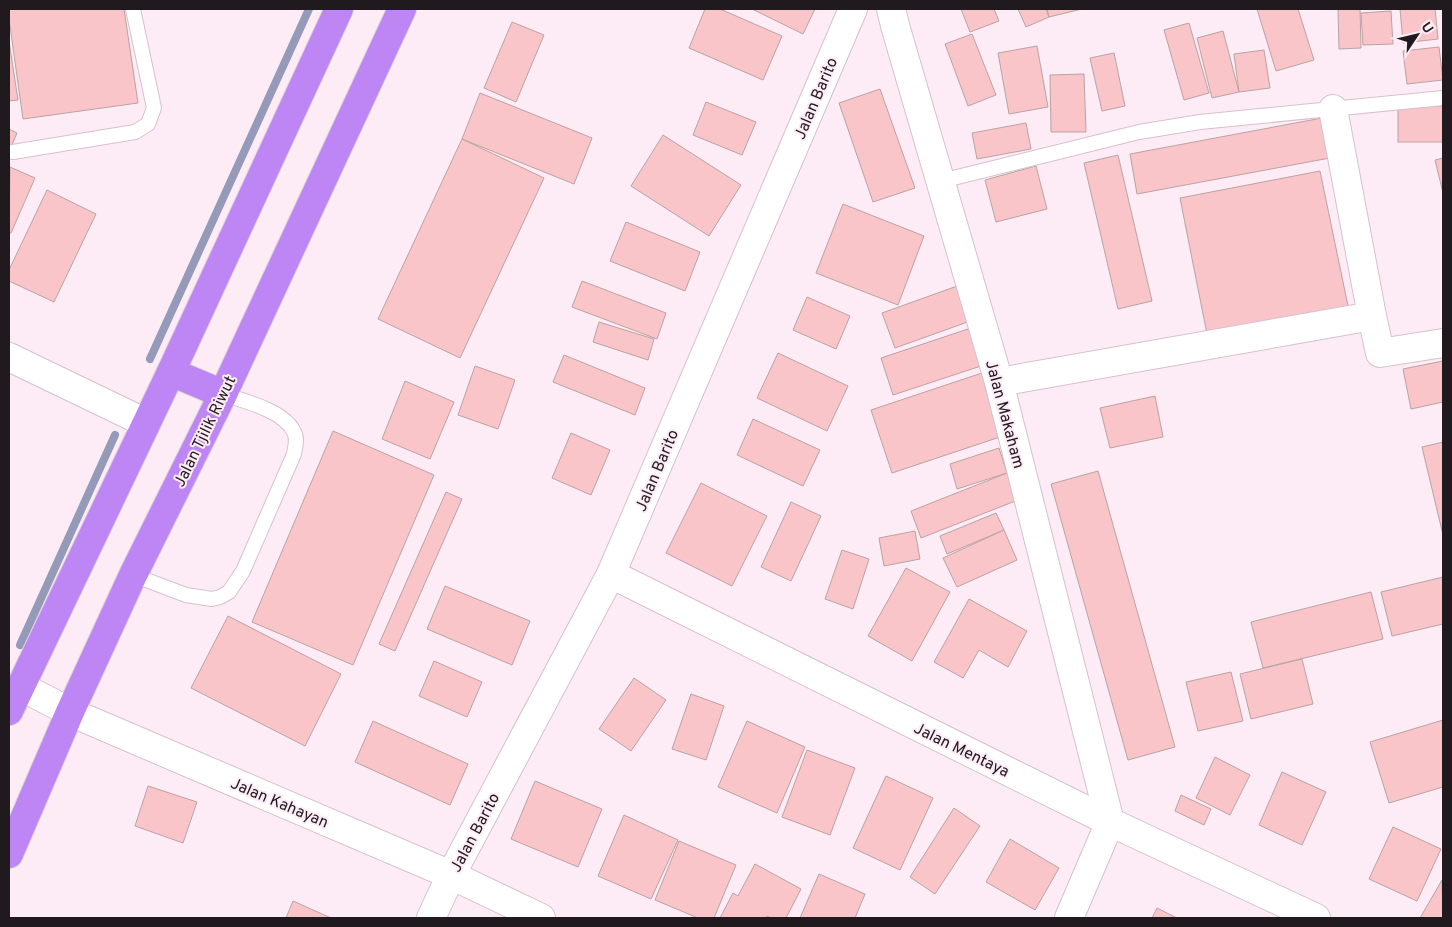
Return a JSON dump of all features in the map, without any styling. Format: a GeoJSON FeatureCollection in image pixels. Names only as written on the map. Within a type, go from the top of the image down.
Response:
{"type":"FeatureCollection","features":[{"type":"Feature","properties":{"kind":"highway"},"geometry":{"type":"LineString","coordinates":[[9,711],[14,683],[146,424],[339,9]]}},
{"type":"Feature","properties":{"kind":"highway","name":"Jalan Tjilik Riwut"},"geometry":{"type":"LineString","coordinates":[[9,854],[70,712],[133,575],[223,394],[402,9]]}},
{"type":"Feature","properties":{"kind":"highway"},"geometry":{"type":"LineString","coordinates":[[171,372],[223,394]]}},
{"type":"Feature","properties":{"kind":"street","name":"Jalan Barito"},"geometry":{"type":"LineString","coordinates":[[431,918],[451,876],[611,574],[854,9]]}},
{"type":"Feature","properties":{"kind":"street","name":"Jalan Makaham"},"geometry":{"type":"LineString","coordinates":[[891,9],[999,382],[1110,822]]}},
{"type":"Feature","properties":{"kind":"street"},"geometry":{"type":"LineString","coordinates":[[1333,109],[1380,353],[1443,343]]}},
{"type":"Feature","properties":{"kind":"street"},"geometry":{"type":"LineString","coordinates":[[999,382],[1372,316]]}},
{"type":"Feature","properties":{"kind":"street"},"geometry":{"type":"LineString","coordinates":[[9,357],[146,424]]}},
{"type":"Feature","properties":{"kind":"street","name":"Jalan Mentaya"},"geometry":{"type":"LineString","coordinates":[[611,574],[1110,822],[1316,918]]}},
{"type":"Feature","properties":{"kind":"street","name":"Jalan Kahayan"},"geometry":{"type":"LineString","coordinates":[[14,683],[70,712],[451,876],[541,918]]}},
{"type":"Feature","properties":{"kind":"street"},"geometry":{"type":"LineString","coordinates":[[1069,918],[1110,822]]}},
{"type":"Feature","properties":{"kind":"lane"},"geometry":{"type":"LineString","coordinates":[[13,152],[135,132],[148,124],[154,108],[133,9]]}},
{"type":"Feature","properties":{"kind":"lane"},"geometry":{"type":"LineString","coordinates":[[941,181],[1139,132],[1200,122],[1443,98]]}},
{"type":"Feature","properties":{"kind":"lane"},"geometry":{"type":"LineString","coordinates":[[133,575],[186,595],[212,600],[229,592],[243,571],[294,454],[296,443],[294,432],[275,413],[223,394]]}},
{"type":"Feature","properties":{"kind":"building"},"geometry":{"type":"Polygon","coordinates":[[[9,9],[124,9],[138,103],[23,119],[9,9]]]}},
{"type":"Feature","properties":{"kind":"building"},"geometry":{"type":"Polygon","coordinates":[[[705,9],[720,9],[782,36],[763,80],[689,48],[705,9]]]}},
{"type":"Feature","properties":{"kind":"building"},"geometry":{"type":"Polygon","coordinates":[[[752,9],[815,9],[803,34],[752,9]]]}},
{"type":"Feature","properties":{"kind":"building"},"geometry":{"type":"Polygon","coordinates":[[[961,9],[994,9],[999,21],[970,32],[961,9]]]}},
{"type":"Feature","properties":{"kind":"building"},"geometry":{"type":"Polygon","coordinates":[[[1018,9],[1046,9],[1049,17],[1026,27],[1018,9]]]}},
{"type":"Feature","properties":{"kind":"building"},"geometry":{"type":"Polygon","coordinates":[[[1047,9],[1082,9],[1049,17],[1047,9]]]}},
{"type":"Feature","properties":{"kind":"building"},"geometry":{"type":"Polygon","coordinates":[[[1257,9],[1298,9],[1314,60],[1276,71],[1257,9]]]}},
{"type":"Feature","properties":{"kind":"building"},"geometry":{"type":"Polygon","coordinates":[[[1338,9],[1360,9],[1361,48],[1339,49],[1338,9]]]}},
{"type":"Feature","properties":{"kind":"building"},"geometry":{"type":"Polygon","coordinates":[[[1400,9],[1435,9],[1438,39],[1403,43],[1400,9]]]}},
{"type":"Feature","properties":{"kind":"building"},"geometry":{"type":"Polygon","coordinates":[[[1391,11],[1393,44],[1363,45],[1361,13],[1391,11]]]}},
{"type":"Feature","properties":{"kind":"building"},"geometry":{"type":"Polygon","coordinates":[[[512,22],[544,35],[516,102],[484,88],[512,22]]]}},
{"type":"Feature","properties":{"kind":"building"},"geometry":{"type":"Polygon","coordinates":[[[1189,23],[1209,93],[1184,100],[1164,30],[1189,23]]]}},
{"type":"Feature","properties":{"kind":"building"},"geometry":{"type":"Polygon","coordinates":[[[1223,31],[1239,92],[1212,98],[1197,38],[1223,31]]]}},
{"type":"Feature","properties":{"kind":"building"},"geometry":{"type":"Polygon","coordinates":[[[972,34],[996,95],[968,106],[945,44],[972,34]]]}},
{"type":"Feature","properties":{"kind":"building"},"geometry":{"type":"Polygon","coordinates":[[[9,41],[18,100],[9,101],[9,41]]]}},
{"type":"Feature","properties":{"kind":"building"},"geometry":{"type":"Polygon","coordinates":[[[1037,46],[1048,107],[1009,114],[998,53],[1037,46]]]}},
{"type":"Feature","properties":{"kind":"building"},"geometry":{"type":"Polygon","coordinates":[[[1439,47],[1443,80],[1407,84],[1403,51],[1439,47]]]}},
{"type":"Feature","properties":{"kind":"building"},"geometry":{"type":"Polygon","coordinates":[[[1264,50],[1270,88],[1239,92],[1234,54],[1264,50]]]}},
{"type":"Feature","properties":{"kind":"building"},"geometry":{"type":"Polygon","coordinates":[[[1114,53],[1125,106],[1102,111],[1090,58],[1114,53]]]}},
{"type":"Feature","properties":{"kind":"building"},"geometry":{"type":"Polygon","coordinates":[[[1084,74],[1086,132],[1051,132],[1050,75],[1084,74]]]}},
{"type":"Feature","properties":{"kind":"building"},"geometry":{"type":"Polygon","coordinates":[[[880,89],[915,188],[873,202],[839,103],[880,89]]]}},
{"type":"Feature","properties":{"kind":"building"},"geometry":{"type":"Polygon","coordinates":[[[480,93],[592,138],[574,184],[462,139],[480,93]]]}},
{"type":"Feature","properties":{"kind":"building"},"geometry":{"type":"Polygon","coordinates":[[[706,102],[756,122],[742,155],[693,135],[706,102]]]}},
{"type":"Feature","properties":{"kind":"building"},"geometry":{"type":"Polygon","coordinates":[[[1398,106],[1443,106],[1443,142],[1398,142],[1398,106]]]}},
{"type":"Feature","properties":{"kind":"building"},"geometry":{"type":"Polygon","coordinates":[[[1322,118],[1330,158],[1137,194],[1130,154],[1322,118]]]}},
{"type":"Feature","properties":{"kind":"building"},"geometry":{"type":"Polygon","coordinates":[[[1026,123],[1031,149],[977,159],[972,133],[1026,123]]]}},
{"type":"Feature","properties":{"kind":"building"},"geometry":{"type":"Polygon","coordinates":[[[9,129],[17,133],[9,152],[9,129]]]}},
{"type":"Feature","properties":{"kind":"building"},"geometry":{"type":"Polygon","coordinates":[[[663,135],[741,185],[709,236],[631,186],[663,135]]]}},
{"type":"Feature","properties":{"kind":"building"},"geometry":{"type":"Polygon","coordinates":[[[462,139],[544,178],[460,358],[378,319],[462,139]]]}},
{"type":"Feature","properties":{"kind":"building"},"geometry":{"type":"Polygon","coordinates":[[[1118,155],[1152,301],[1118,309],[1084,163],[1118,155]]]}},
{"type":"Feature","properties":{"kind":"building"},"geometry":{"type":"Polygon","coordinates":[[[1443,158],[1443,193],[1435,160],[1443,158]]]}},
{"type":"Feature","properties":{"kind":"building"},"geometry":{"type":"Polygon","coordinates":[[[1036,166],[1047,209],[996,222],[985,180],[1036,166]]]}},
{"type":"Feature","properties":{"kind":"building"},"geometry":{"type":"Polygon","coordinates":[[[10,167],[35,178],[11,233],[9,233],[10,167]]]}},
{"type":"Feature","properties":{"kind":"building"},"geometry":{"type":"Polygon","coordinates":[[[1320,171],[1348,306],[1207,334],[1180,198],[1320,171]]]}},
{"type":"Feature","properties":{"kind":"building"},"geometry":{"type":"Polygon","coordinates":[[[47,190],[96,214],[54,302],[9,281],[9,270],[47,190]]]}},
{"type":"Feature","properties":{"kind":"building"},"geometry":{"type":"Polygon","coordinates":[[[843,204],[924,236],[898,305],[816,273],[843,204]]]}},
{"type":"Feature","properties":{"kind":"building"},"geometry":{"type":"Polygon","coordinates":[[[626,222],[700,252],[685,291],[610,261],[626,222]]]}},
{"type":"Feature","properties":{"kind":"building"},"geometry":{"type":"Polygon","coordinates":[[[582,281],[666,313],[657,339],[572,307],[582,281]]]}},
{"type":"Feature","properties":{"kind":"building"},"geometry":{"type":"Polygon","coordinates":[[[960,285],[973,320],[895,348],[882,313],[960,285]]]}},
{"type":"Feature","properties":{"kind":"building"},"geometry":{"type":"Polygon","coordinates":[[[807,297],[850,316],[836,349],[793,330],[807,297]]]}},
{"type":"Feature","properties":{"kind":"building"},"geometry":{"type":"Polygon","coordinates":[[[599,322],[654,339],[648,360],[593,342],[599,322]]]}},
{"type":"Feature","properties":{"kind":"building"},"geometry":{"type":"Polygon","coordinates":[[[974,327],[987,364],[893,395],[881,358],[974,327]]]}},
{"type":"Feature","properties":{"kind":"building"},"geometry":{"type":"Polygon","coordinates":[[[778,353],[848,386],[827,431],[757,398],[778,353]]]}},
{"type":"Feature","properties":{"kind":"building"},"geometry":{"type":"Polygon","coordinates":[[[564,355],[645,388],[635,415],[553,382],[564,355]]]}},
{"type":"Feature","properties":{"kind":"building"},"geometry":{"type":"Polygon","coordinates":[[[1443,361],[1443,402],[1411,409],[1403,369],[1443,361]]]}},
{"type":"Feature","properties":{"kind":"building"},"geometry":{"type":"Polygon","coordinates":[[[475,366],[515,380],[498,429],[458,415],[475,366]]]}},
{"type":"Feature","properties":{"kind":"building"},"geometry":{"type":"Polygon","coordinates":[[[982,373],[1003,436],[892,473],[871,410],[982,373]]]}},
{"type":"Feature","properties":{"kind":"building"},"geometry":{"type":"Polygon","coordinates":[[[405,381],[454,402],[430,459],[382,439],[405,381]]]}},
{"type":"Feature","properties":{"kind":"building"},"geometry":{"type":"Polygon","coordinates":[[[1155,396],[1163,437],[1110,448],[1100,408],[1155,396]]]}},
{"type":"Feature","properties":{"kind":"building"},"geometry":{"type":"Polygon","coordinates":[[[753,419],[820,450],[803,486],[737,455],[753,419]]]}},
{"type":"Feature","properties":{"kind":"building"},"geometry":{"type":"Polygon","coordinates":[[[333,431],[434,475],[353,665],[252,622],[333,431]]]}},
{"type":"Feature","properties":{"kind":"building"},"geometry":{"type":"Polygon","coordinates":[[[571,433],[610,450],[591,495],[552,478],[571,433]]]}},
{"type":"Feature","properties":{"kind":"building"},"geometry":{"type":"Polygon","coordinates":[[[1443,442],[1443,535],[1422,447],[1443,442]]]}},
{"type":"Feature","properties":{"kind":"building"},"geometry":{"type":"Polygon","coordinates":[[[999,448],[1007,473],[957,489],[950,464],[999,448]]]}},
{"type":"Feature","properties":{"kind":"building"},"geometry":{"type":"Polygon","coordinates":[[[1098,471],[1175,747],[1128,760],[1051,484],[1098,471]]]}},
{"type":"Feature","properties":{"kind":"building"},"geometry":{"type":"Polygon","coordinates":[[[1007,473],[1018,500],[921,538],[911,511],[1007,473]]]}},
{"type":"Feature","properties":{"kind":"building"},"geometry":{"type":"Polygon","coordinates":[[[701,483],[767,516],[732,586],[666,553],[701,483]]]}},
{"type":"Feature","properties":{"kind":"building"},"geometry":{"type":"Polygon","coordinates":[[[446,492],[462,499],[395,651],[379,644],[446,492]]]}},
{"type":"Feature","properties":{"kind":"building"},"geometry":{"type":"Polygon","coordinates":[[[791,502],[821,516],[791,581],[761,567],[791,502]]]}},
{"type":"Feature","properties":{"kind":"building"},"geometry":{"type":"Polygon","coordinates":[[[996,513],[1004,530],[947,554],[940,536],[996,513]]]}},
{"type":"Feature","properties":{"kind":"building"},"geometry":{"type":"Polygon","coordinates":[[[1004,530],[1017,560],[957,587],[943,558],[1004,530]]]}},
{"type":"Feature","properties":{"kind":"building"},"geometry":{"type":"Polygon","coordinates":[[[915,531],[920,559],[884,566],[879,538],[915,531]]]}},
{"type":"Feature","properties":{"kind":"building"},"geometry":{"type":"Polygon","coordinates":[[[842,550],[869,559],[853,609],[825,599],[842,550]]]}},
{"type":"Feature","properties":{"kind":"building"},"geometry":{"type":"Polygon","coordinates":[[[906,568],[950,592],[912,661],[868,636],[906,568]]]}},
{"type":"Feature","properties":{"kind":"building"},"geometry":{"type":"Polygon","coordinates":[[[1443,577],[1443,624],[1392,636],[1381,592],[1443,577]]]}},
{"type":"Feature","properties":{"kind":"building"},"geometry":{"type":"Polygon","coordinates":[[[445,586],[530,621],[512,665],[427,629],[445,586]]]}},
{"type":"Feature","properties":{"kind":"building"},"geometry":{"type":"Polygon","coordinates":[[[1371,592],[1383,639],[1263,668],[1251,622],[1371,592]]]}},
{"type":"Feature","properties":{"kind":"building"},"geometry":{"type":"Polygon","coordinates":[[[969,599],[1027,631],[1008,667],[979,650],[963,678],[934,662],[969,599]]]}},
{"type":"Feature","properties":{"kind":"building"},"geometry":{"type":"Polygon","coordinates":[[[228,616],[341,674],[305,746],[191,688],[228,616]]]}},
{"type":"Feature","properties":{"kind":"building"},"geometry":{"type":"Polygon","coordinates":[[[1302,659],[1313,704],[1251,719],[1240,674],[1302,659]]]}},
{"type":"Feature","properties":{"kind":"building"},"geometry":{"type":"Polygon","coordinates":[[[434,661],[482,682],[467,717],[419,696],[434,661]]]}},
{"type":"Feature","properties":{"kind":"building"},"geometry":{"type":"Polygon","coordinates":[[[1231,672],[1243,721],[1198,731],[1186,682],[1231,672]]]}},
{"type":"Feature","properties":{"kind":"building"},"geometry":{"type":"Polygon","coordinates":[[[634,678],[666,700],[631,751],[599,729],[634,678]]]}},
{"type":"Feature","properties":{"kind":"building"},"geometry":{"type":"Polygon","coordinates":[[[691,694],[724,706],[706,760],[672,749],[691,694]]]}},
{"type":"Feature","properties":{"kind":"building"},"geometry":{"type":"Polygon","coordinates":[[[1443,720],[1443,787],[1389,803],[1370,742],[1443,720]]]}},
{"type":"Feature","properties":{"kind":"building"},"geometry":{"type":"Polygon","coordinates":[[[373,721],[468,764],[450,805],[355,762],[373,721]]]}},
{"type":"Feature","properties":{"kind":"building"},"geometry":{"type":"Polygon","coordinates":[[[747,721],[805,747],[777,813],[718,787],[747,721]]]}},
{"type":"Feature","properties":{"kind":"building"},"geometry":{"type":"Polygon","coordinates":[[[807,750],[855,768],[830,835],[782,817],[807,750]]]}},
{"type":"Feature","properties":{"kind":"building"},"geometry":{"type":"Polygon","coordinates":[[[1215,757],[1250,775],[1230,815],[1196,798],[1215,757]]]}},
{"type":"Feature","properties":{"kind":"building"},"geometry":{"type":"Polygon","coordinates":[[[1282,772],[1326,792],[1302,845],[1259,825],[1282,772]]]}},
{"type":"Feature","properties":{"kind":"building"},"geometry":{"type":"Polygon","coordinates":[[[886,776],[933,798],[900,870],[853,848],[886,776]]]}},
{"type":"Feature","properties":{"kind":"building"},"geometry":{"type":"Polygon","coordinates":[[[535,781],[602,809],[578,867],[511,839],[535,781]]]}},
{"type":"Feature","properties":{"kind":"building"},"geometry":{"type":"Polygon","coordinates":[[[148,786],[197,802],[183,843],[135,826],[148,786]]]}},
{"type":"Feature","properties":{"kind":"building"},"geometry":{"type":"Polygon","coordinates":[[[1181,795],[1211,809],[1204,825],[1175,811],[1181,795]]]}},
{"type":"Feature","properties":{"kind":"building"},"geometry":{"type":"Polygon","coordinates":[[[954,808],[980,826],[935,894],[910,877],[954,808]]]}},
{"type":"Feature","properties":{"kind":"building"},"geometry":{"type":"Polygon","coordinates":[[[624,815],[678,840],[651,899],[598,876],[624,815]]]}},
{"type":"Feature","properties":{"kind":"building"},"geometry":{"type":"Polygon","coordinates":[[[1393,827],[1441,849],[1417,901],[1369,879],[1393,827]]]}},
{"type":"Feature","properties":{"kind":"building"},"geometry":{"type":"Polygon","coordinates":[[[1010,839],[1059,868],[1035,910],[986,882],[1010,839]]]}},
{"type":"Feature","properties":{"kind":"building"},"geometry":{"type":"Polygon","coordinates":[[[679,841],[736,865],[714,918],[698,918],[655,900],[679,841]]]}},
{"type":"Feature","properties":{"kind":"building"},"geometry":{"type":"Polygon","coordinates":[[[755,864],[801,889],[786,918],[771,918],[767,916],[766,918],[720,918],[733,893],[738,896],[755,864]]]}},
{"type":"Feature","properties":{"kind":"building"},"geometry":{"type":"Polygon","coordinates":[[[819,874],[865,894],[855,918],[800,918],[819,874]]]}},
{"type":"Feature","properties":{"kind":"building"},"geometry":{"type":"Polygon","coordinates":[[[1442,880],[1443,918],[1420,918],[1442,880]]]}},
{"type":"Feature","properties":{"kind":"building"},"geometry":{"type":"Polygon","coordinates":[[[293,901],[331,918],[286,918],[293,901]]]}},
{"type":"Feature","properties":{"kind":"building"},"geometry":{"type":"Polygon","coordinates":[[[1157,908],[1177,918],[1152,918],[1157,908]]]}},
{"type":"Feature","properties":{"kind":"waterway"},"geometry":{"type":"LineString","coordinates":[[150,359],[309,9]]}},
{"type":"Feature","properties":{"kind":"waterway"},"geometry":{"type":"LineString","coordinates":[[20,645],[115,435]]}}]}
